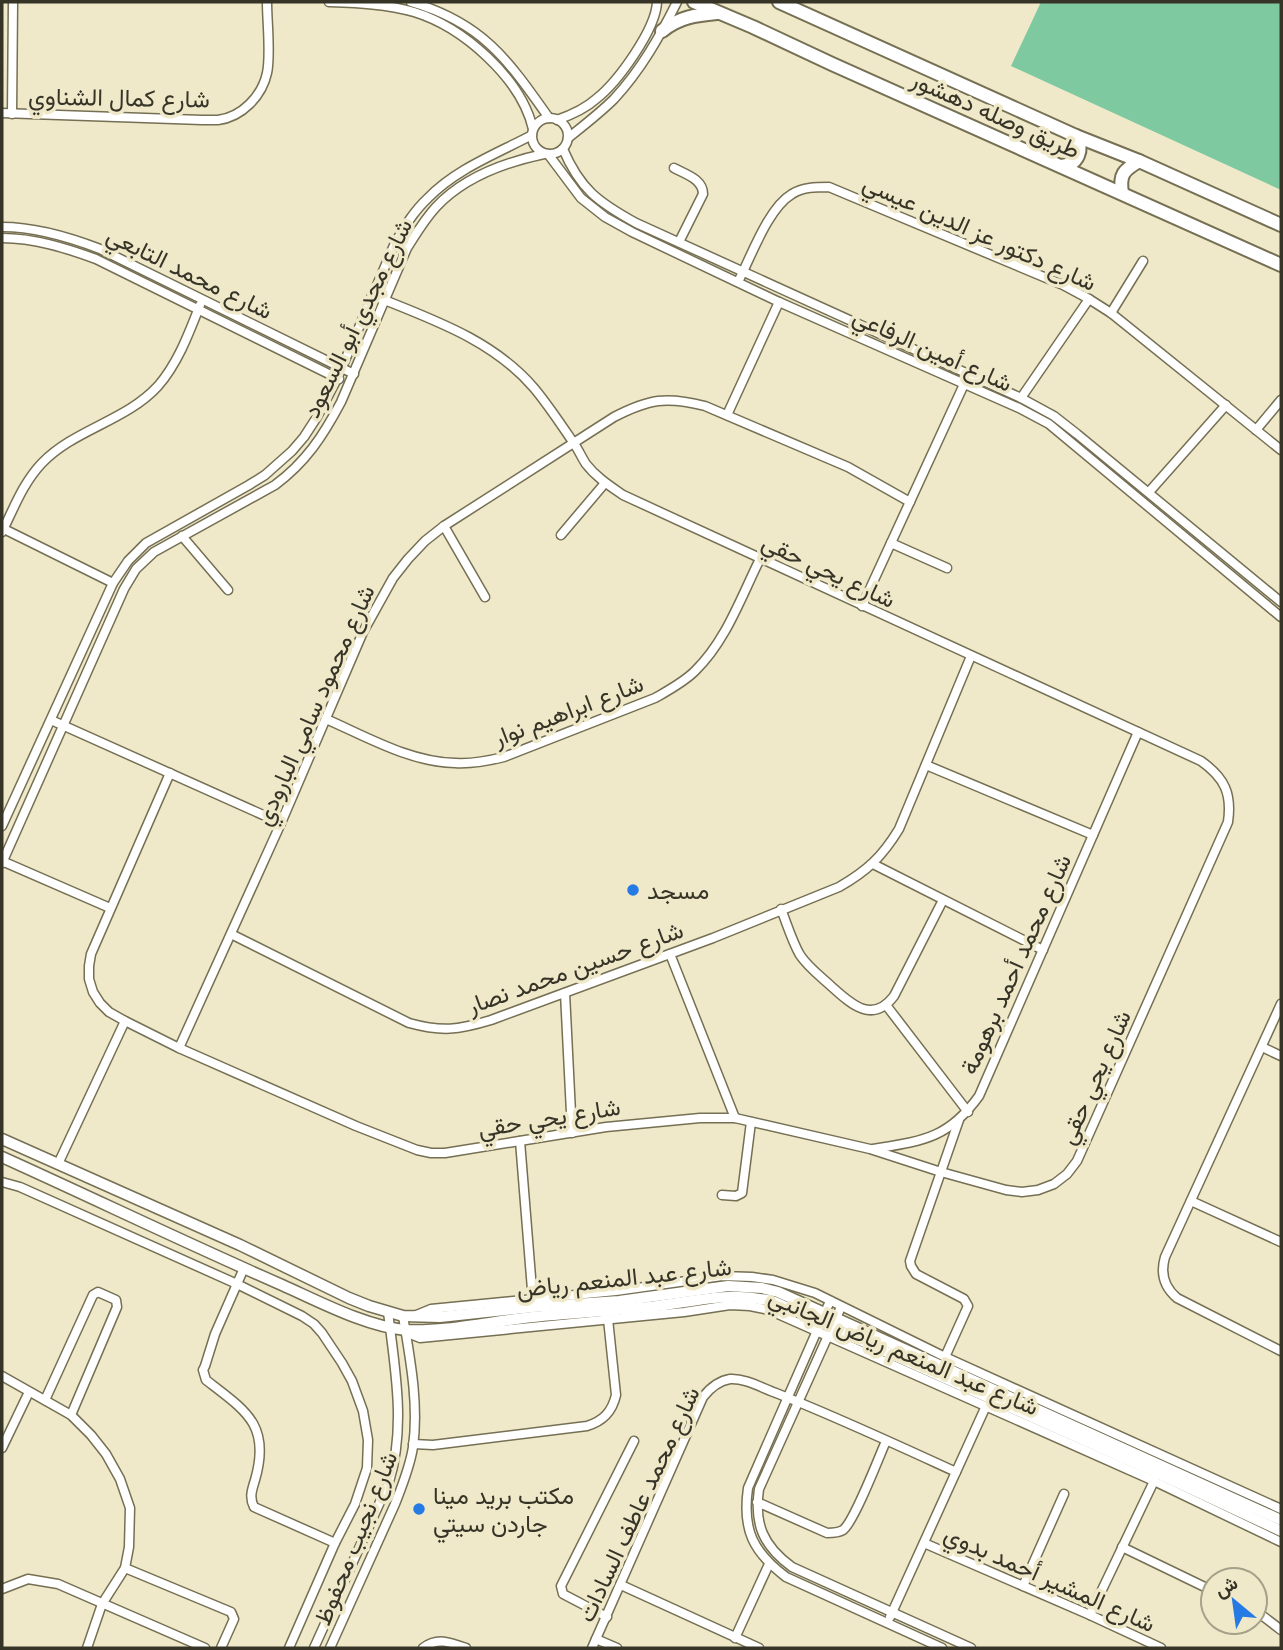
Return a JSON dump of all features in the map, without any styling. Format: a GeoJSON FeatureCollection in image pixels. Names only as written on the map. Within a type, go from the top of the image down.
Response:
{"type":"FeatureCollection","features":[{"type":"Feature","properties":{"kind":"main road","name":"طريق وصله دهشور"},"geometry":{"type":"LineString","coordinates":[[694,2],[1281,265]]}},
{"type":"Feature","properties":{"kind":"main road","name":"طريق وصله دهشور"},"geometry":{"type":"LineString","coordinates":[[779,2],[1281,225]]}},
{"type":"Feature","properties":{"kind":"main road"},"geometry":{"type":"LineString","coordinates":[[662,31],[685,17],[720,12]]}},
{"type":"Feature","properties":{"kind":"main road"},"geometry":{"type":"LineString","coordinates":[[1061,166],[1076,161],[1080,152],[1076,136]]}},
{"type":"Feature","properties":{"kind":"main road"},"geometry":{"type":"LineString","coordinates":[[1122,193],[1120,182],[1123,174],[1139,160]]}},
{"type":"Feature","properties":{"kind":"street"},"geometry":{"type":"LineString","coordinates":[[12,114],[13,2]]}},
{"type":"Feature","properties":{"kind":"street","name":"شارع كمال الشناوي"},"geometry":{"type":"LineString","coordinates":[[2,113],[211,120],[236,114],[251,104],[261,90],[267,73],[267,2]]}},
{"type":"Feature","properties":{"kind":"street"},"geometry":{"type":"LineString","coordinates":[[329,2],[404,9],[431,18],[471,43],[512,85],[527,110],[533,144],[546,154],[563,149],[568,138],[622,90],[653,47],[677,2]]}},
{"type":"Feature","properties":{"kind":"street"},"geometry":{"type":"LineString","coordinates":[[411,2],[454,18],[482,36],[501,54],[553,119],[566,128],[568,138]]}},
{"type":"Feature","properties":{"kind":"street"},"geometry":{"type":"LineString","coordinates":[[532,132],[539,121],[577,112],[606,90],[643,41],[657,2]]}},
{"type":"Feature","properties":{"kind":"street"},"geometry":{"type":"LineString","coordinates":[[643,41],[653,47]]}},
{"type":"Feature","properties":{"kind":"street"},"geometry":{"type":"LineString","coordinates":[[577,112],[579,120],[585,124]]}},
{"type":"Feature","properties":{"kind":"street","name":"شارع مجدي أبو السعود"},"geometry":{"type":"LineString","coordinates":[[2,824],[5,812],[51,720],[113,583],[128,561],[146,543],[250,485],[279,464],[304,437],[317,417],[337,379],[395,243],[409,219],[429,197],[451,179],[532,132]]}},
{"type":"Feature","properties":{"kind":"street"},"geometry":{"type":"LineString","coordinates":[[514,144],[521,149],[523,158]]}},
{"type":"Feature","properties":{"kind":"street","name":"شارع أمين الرفاعي"},"geometry":{"type":"LineString","coordinates":[[563,149],[579,180],[599,200],[636,223],[1021,398],[1149,492],[1281,602]]}},
{"type":"Feature","properties":{"kind":"street","name":"شارع مجدي أبو السعود"},"geometry":{"type":"LineString","coordinates":[[2,862],[124,589],[136,569],[154,552],[275,485],[303,461],[329,424],[354,374],[407,248],[420,226],[437,206],[458,188],[523,158],[546,154]]}},
{"type":"Feature","properties":{"kind":"street","name":"شارع أمين الرفاعي"},"geometry":{"type":"LineString","coordinates":[[546,154],[581,198],[605,217],[653,243],[779,302],[1051,420],[1281,617]]}},
{"type":"Feature","properties":{"kind":"street"},"geometry":{"type":"LineString","coordinates":[[674,168],[699,181],[703,187],[703,194],[679,242]]}},
{"type":"Feature","properties":{"kind":"street","name":"شارع دكتور عز الدين عيسي"},"geometry":{"type":"LineString","coordinates":[[738,282],[778,205],[793,193],[810,187],[829,187],[1063,285],[1089,299],[1111,313],[1281,450]]}},
{"type":"Feature","properties":{"kind":"street","name":"شارع محمد التابعي"},"geometry":{"type":"LineString","coordinates":[[2,227],[42,231],[91,245],[354,374]]}},
{"type":"Feature","properties":{"kind":"street","name":"شارع محمد التابعي"},"geometry":{"type":"LineString","coordinates":[[2,238],[40,242],[96,259],[349,384]]}},
{"type":"Feature","properties":{"kind":"street"},"geometry":{"type":"LineString","coordinates":[[1111,313],[1143,261]]}},
{"type":"Feature","properties":{"kind":"street","name":"شارع يحي حقي"},"geometry":{"type":"LineString","coordinates":[[170,773],[91,954],[89,979],[93,992],[108,1012],[179,1048],[356,1126],[431,1153],[669,1120],[735,1118],[870,1149],[941,1172],[1022,1192],[1054,1184],[1067,1174],[1077,1161],[1228,822],[1228,794],[1222,780],[1201,761],[623,495],[586,464],[536,389],[502,356],[461,332],[372,295]]}},
{"type":"Feature","properties":{"kind":"street"},"geometry":{"type":"LineString","coordinates":[[113,583],[3,531],[23,488],[44,462],[70,441],[130,409],[158,386],[179,355],[203,299]]}},
{"type":"Feature","properties":{"kind":"street"},"geometry":{"type":"LineString","coordinates":[[1021,398],[1089,299]]}},
{"type":"Feature","properties":{"kind":"street"},"geometry":{"type":"LineString","coordinates":[[727,415],[779,302]]}},
{"type":"Feature","properties":{"kind":"street"},"geometry":{"type":"LineString","coordinates":[[862,606],[969,374]]}},
{"type":"Feature","properties":{"kind":"street","name":"شارع محمود سامي البارودي"},"geometry":{"type":"LineString","coordinates":[[179,1048],[281,823],[363,632],[393,579],[408,559],[444,526],[614,417],[635,406],[658,400],[682,400],[705,406],[848,467],[910,502]]}},
{"type":"Feature","properties":{"kind":"street"},"geometry":{"type":"LineString","coordinates":[[1256,430],[1281,400]]}},
{"type":"Feature","properties":{"kind":"street"},"geometry":{"type":"LineString","coordinates":[[1149,492],[1226,405]]}},
{"type":"Feature","properties":{"kind":"street"},"geometry":{"type":"LineString","coordinates":[[561,535],[606,483]]}},
{"type":"Feature","properties":{"kind":"street"},"geometry":{"type":"LineString","coordinates":[[444,526],[485,597]]}},
{"type":"Feature","properties":{"kind":"street"},"geometry":{"type":"LineString","coordinates":[[182,536],[228,590]]}},
{"type":"Feature","properties":{"kind":"street"},"geometry":{"type":"LineString","coordinates":[[891,543],[947,568]]}},
{"type":"Feature","properties":{"kind":"street"},"geometry":{"type":"LineString","coordinates":[[1203,552],[1210,544]]}},
{"type":"Feature","properties":{"kind":"street","name":"شارع ابراهيم نوار"},"geometry":{"type":"LineString","coordinates":[[326,719],[431,761],[480,762],[504,757],[655,698],[676,687],[695,672],[711,653],[760,559]]}},
{"type":"Feature","properties":{"kind":"street","name":"شارع حسين محمد نصار"},"geometry":{"type":"LineString","coordinates":[[231,934],[409,1023],[450,1030],[471,1026],[670,954],[839,887],[873,864],[899,829],[971,656]]}},
{"type":"Feature","properties":{"kind":"street"},"geometry":{"type":"LineString","coordinates":[[51,720],[281,823]]}},
{"type":"Feature","properties":{"kind":"street","name":"شارع محمد أحمد برهومة"},"geometry":{"type":"LineString","coordinates":[[870,1149],[922,1141],[942,1133],[959,1121],[979,1097],[1138,732]]}},
{"type":"Feature","properties":{"kind":"street"},"geometry":{"type":"LineString","coordinates":[[926,765],[1093,835]]}},
{"type":"Feature","properties":{"kind":"street"},"geometry":{"type":"LineString","coordinates":[[5,812],[20,817]]}},
{"type":"Feature","properties":{"kind":"street"},"geometry":{"type":"LineString","coordinates":[[2,824],[16,828]]}},
{"type":"Feature","properties":{"kind":"street"},"geometry":{"type":"LineString","coordinates":[[2,862],[110,908]]}},
{"type":"Feature","properties":{"kind":"street"},"geometry":{"type":"LineString","coordinates":[[873,864],[1043,950]]}},
{"type":"Feature","properties":{"kind":"street"},"geometry":{"type":"LineString","coordinates":[[781,909],[800,954],[814,971],[855,1007],[871,1010],[886,1005],[897,991],[943,900]]}},
{"type":"Feature","properties":{"kind":"street"},"geometry":{"type":"LineString","coordinates":[[670,954],[735,1118]]}},
{"type":"Feature","properties":{"kind":"street"},"geometry":{"type":"LineString","coordinates":[[565,993],[572,1133]]}},
{"type":"Feature","properties":{"kind":"street"},"geometry":{"type":"LineString","coordinates":[[1281,1004],[1163,1262],[1162,1274],[1166,1285],[1177,1298],[1281,1351]]}},
{"type":"Feature","properties":{"kind":"street"},"geometry":{"type":"LineString","coordinates":[[886,1005],[968,1112]]}},
{"type":"Feature","properties":{"kind":"street"},"geometry":{"type":"LineString","coordinates":[[58,1164],[125,1021]]}},
{"type":"Feature","properties":{"kind":"street"},"geometry":{"type":"LineString","coordinates":[[1262,1047],[1281,1056]]}},
{"type":"Feature","properties":{"kind":"street"},"geometry":{"type":"LineString","coordinates":[[946,1357],[968,1306],[967,1302],[916,1274],[910,1261],[959,1121]]}},
{"type":"Feature","properties":{"kind":"street"},"geometry":{"type":"LineString","coordinates":[[722,1195],[738,1195],[743,1191],[751,1122]]}},
{"type":"Feature","properties":{"kind":"street","name":"شارع عبد المنعم رياض"},"geometry":{"type":"LineString","coordinates":[[2,1139],[240,1245],[349,1298],[388,1312],[440,1317],[533,1303],[619,1301],[728,1286],[772,1286],[796,1299],[820,1323]]}},
{"type":"Feature","properties":{"kind":"street"},"geometry":{"type":"LineString","coordinates":[[520,1141],[533,1303]]}},
{"type":"Feature","properties":{"kind":"street","name":"شارع عبد المنعم رياض"},"geometry":{"type":"LineString","coordinates":[[2,1157],[343,1312],[390,1327],[406,1330],[442,1328],[651,1307],[727,1296],[760,1298],[775,1302],[1281,1520]]}},
{"type":"Feature","properties":{"kind":"street"},"geometry":{"type":"LineString","coordinates":[[2,1182],[20,1187],[302,1316],[314,1324],[352,1381],[363,1411],[369,1440],[367,1468],[355,1504],[289,1648]]}},
{"type":"Feature","properties":{"kind":"street"},"geometry":{"type":"LineString","coordinates":[[92,1197],[100,1191],[100,1182]]}},
{"type":"Feature","properties":{"kind":"street"},"geometry":{"type":"LineString","coordinates":[[122,1213],[121,1205],[133,1197]]}},
{"type":"Feature","properties":{"kind":"street"},"geometry":{"type":"LineString","coordinates":[[1191,1201],[1279,1241],[1281,1230]]}},
{"type":"Feature","properties":{"kind":"street"},"geometry":{"type":"LineString","coordinates":[[244,1268],[215,1334],[203,1370],[206,1380],[244,1409],[260,1437],[260,1462],[250,1497],[254,1507],[335,1543]]}},
{"type":"Feature","properties":{"kind":"street","name":"شارع عبد المنعم رياض الجانبي"},"geometry":{"type":"LineString","coordinates":[[772,1286],[814,1293],[946,1357],[1160,1469],[1281,1542]]}},
{"type":"Feature","properties":{"kind":"street"},"geometry":{"type":"LineString","coordinates":[[45,1400],[93,1295],[98,1292],[116,1300],[117,1307],[71,1415]]}},
{"type":"Feature","properties":{"kind":"street"},"geometry":{"type":"LineString","coordinates":[[830,1301],[748,1488],[745,1506],[747,1525],[761,1555],[786,1577],[942,1648]]}},
{"type":"Feature","properties":{"kind":"street","name":"شارع عبد المنعم رياض الجانبي"},"geometry":{"type":"LineString","coordinates":[[406,1330],[420,1338],[730,1305],[750,1306],[820,1323]]}},
{"type":"Feature","properties":{"kind":"street"},"geometry":{"type":"LineString","coordinates":[[841,1307],[759,1489],[758,1521],[763,1535],[770,1547],[792,1567],[971,1648]]}},
{"type":"Feature","properties":{"kind":"street","name":"شارع نجيب محفوظ"},"geometry":{"type":"LineString","coordinates":[[314,1648],[385,1491],[394,1464],[399,1427],[398,1396],[388,1312]]}},
{"type":"Feature","properties":{"kind":"street","name":"شارع نجيب محفوظ"},"geometry":{"type":"LineString","coordinates":[[330,1648],[400,1493],[413,1444],[414,1395],[406,1330],[408,1316]]}},
{"type":"Feature","properties":{"kind":"street"},"geometry":{"type":"LineString","coordinates":[[413,1444],[433,1445],[587,1426],[603,1418],[614,1404],[615,1395],[608,1319]]}},
{"type":"Feature","properties":{"kind":"street","name":"شارع عبد المنعم رياض"},"geometry":{"type":"LineString","coordinates":[[831,1328],[893,1345],[1160,1469],[1281,1531]]}},
{"type":"Feature","properties":{"kind":"street","name":"شارع عبد المنعم رياض الجانبي"},"geometry":{"type":"LineString","coordinates":[[831,1328],[986,1406],[1160,1469],[1281,1509]]}},
{"type":"Feature","properties":{"kind":"street"},"geometry":{"type":"LineString","coordinates":[[893,1345],[898,1335]]}},
{"type":"Feature","properties":{"kind":"street"},"geometry":{"type":"LineString","coordinates":[[2,1376],[71,1415],[91,1435],[120,1479],[130,1508],[129,1548],[124,1568],[102,1604],[87,1648]]}},
{"type":"Feature","properties":{"kind":"street","name":"شارع محمد عاطف السادات"},"geometry":{"type":"LineString","coordinates":[[592,1648],[703,1396],[719,1382],[741,1380],[798,1402],[956,1472]]}},
{"type":"Feature","properties":{"kind":"street"},"geometry":{"type":"LineString","coordinates":[[2,1448],[29,1392]]}},
{"type":"Feature","properties":{"kind":"street"},"geometry":{"type":"LineString","coordinates":[[888,1623],[986,1406]]}},
{"type":"Feature","properties":{"kind":"street"},"geometry":{"type":"LineString","coordinates":[[607,1617],[563,1594],[561,1586],[634,1441]]}},
{"type":"Feature","properties":{"kind":"street"},"geometry":{"type":"LineString","coordinates":[[757,1502],[827,1533],[836,1533],[844,1529],[853,1516],[886,1441]]}},
{"type":"Feature","properties":{"kind":"street"},"geometry":{"type":"LineString","coordinates":[[1090,1615],[1160,1469]]}},
{"type":"Feature","properties":{"kind":"street"},"geometry":{"type":"LineString","coordinates":[[1023,1586],[1064,1494]]}},
{"type":"Feature","properties":{"kind":"street","name":"شارع المشير أحمد بدوي"},"geometry":{"type":"LineString","coordinates":[[924,1543],[1161,1648]]}},
{"type":"Feature","properties":{"kind":"street"},"geometry":{"type":"LineString","coordinates":[[1122,1548],[1199,1584]]}},
{"type":"Feature","properties":{"kind":"street"},"geometry":{"type":"LineString","coordinates":[[735,1638],[769,1564]]}},
{"type":"Feature","properties":{"kind":"street"},"geometry":{"type":"LineString","coordinates":[[124,1568],[231,1612],[234,1619],[221,1648]]}},
{"type":"Feature","properties":{"kind":"street"},"geometry":{"type":"LineString","coordinates":[[2,1589],[28,1579],[58,1584],[205,1648]]}},
{"type":"Feature","properties":{"kind":"street"},"geometry":{"type":"LineString","coordinates":[[621,1585],[759,1648]]}},
{"type":"Feature","properties":{"kind":"street"},"geometry":{"type":"LineString","coordinates":[[596,1639],[617,1648]]}},
{"type":"Feature","properties":{"kind":"street"},"geometry":{"type":"LineString","coordinates":[[423,1648],[438,1640],[466,1648]]}},
{"type":"Feature","properties":{"kind":"green space"},"geometry":{"type":"Polygon","coordinates":[[[1041,2],[1281,2],[1281,190],[1011,66],[1041,2]]]}},
{"type":"Feature","properties":{"kind":"place","name":"مسجد"},"geometry":{"type":"Point","coordinates":[633,890]}},
{"type":"Feature","properties":{"kind":"place","name":"مكتب بريد مينا جاردن سيتي"},"geometry":{"type":"Point","coordinates":[419,1509]}}]}
